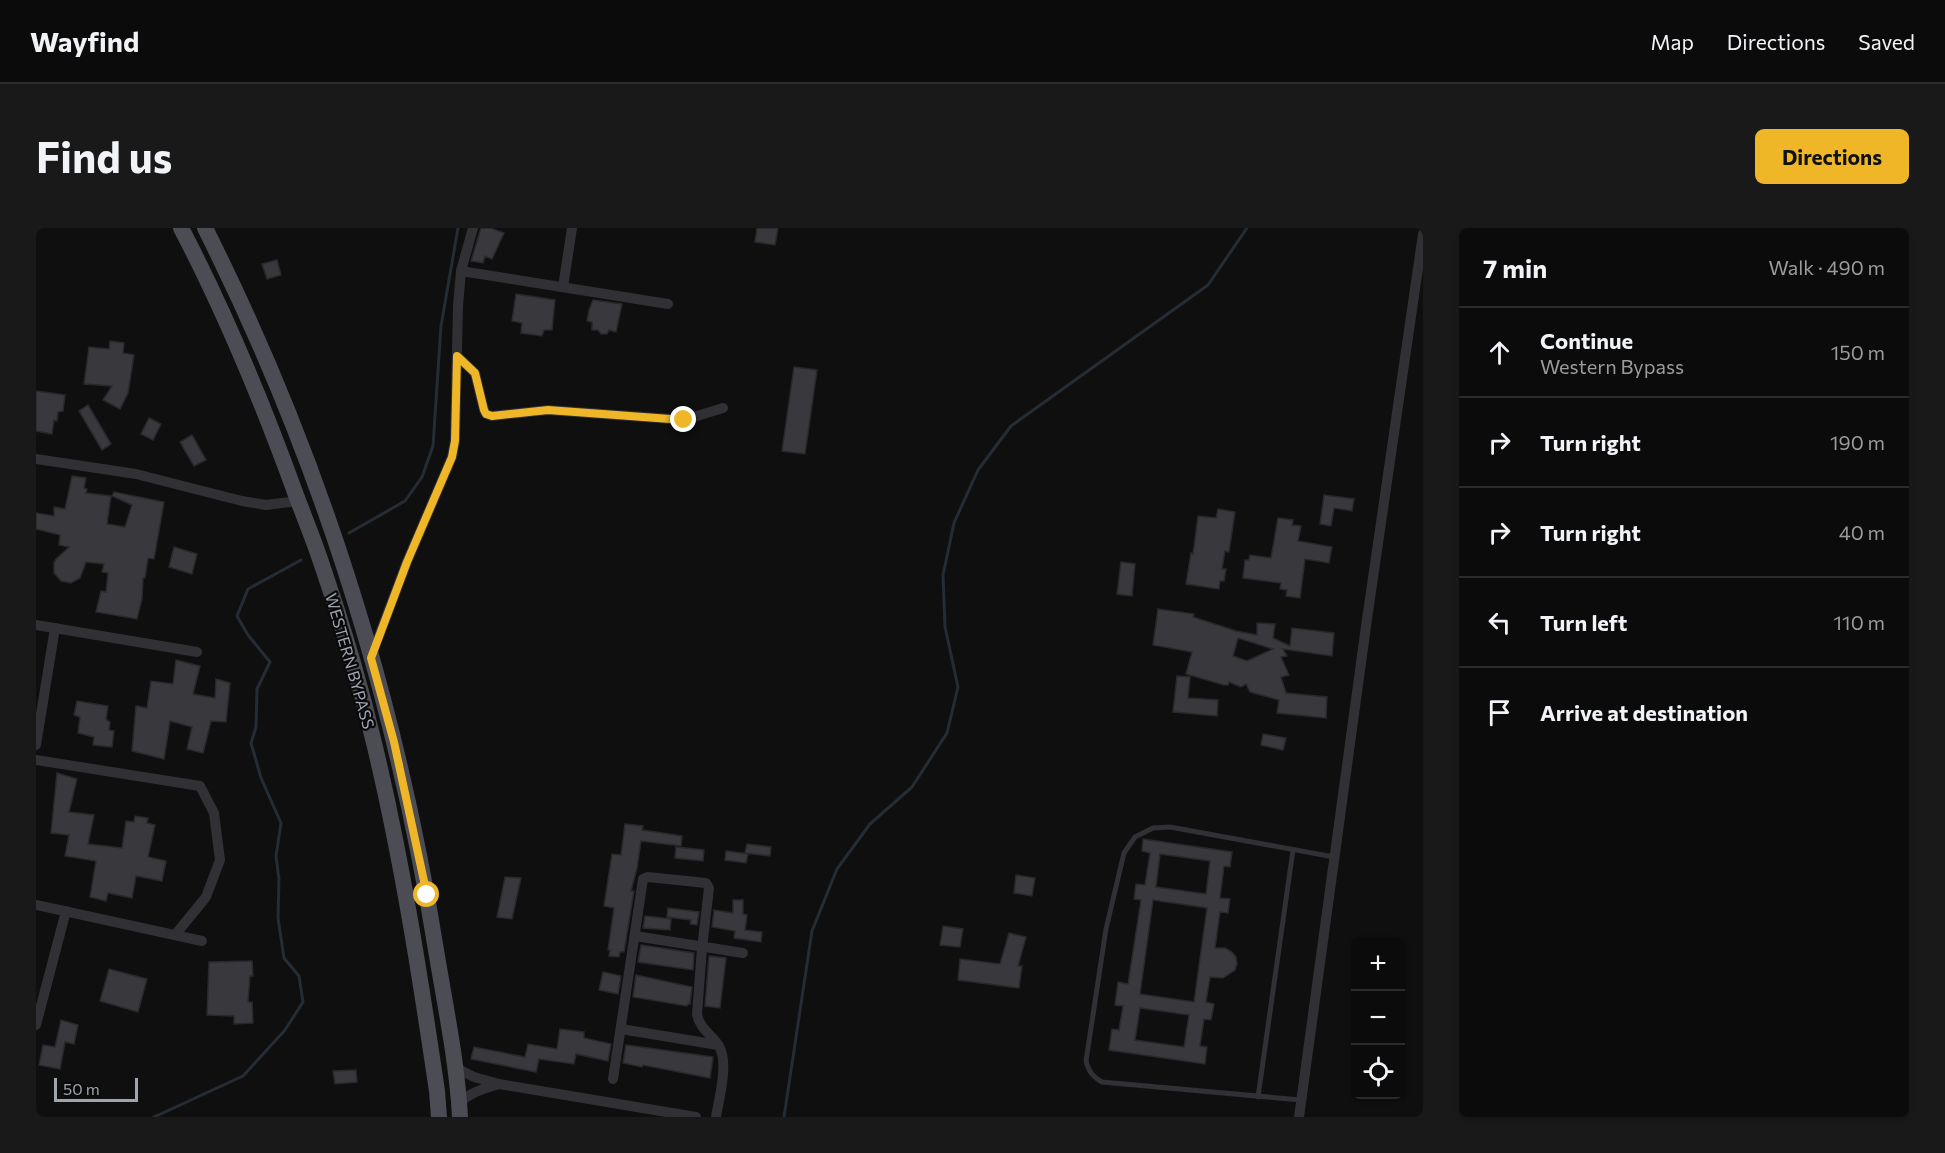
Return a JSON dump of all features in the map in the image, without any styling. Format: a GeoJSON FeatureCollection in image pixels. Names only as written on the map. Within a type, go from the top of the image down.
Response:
{"type":"FeatureCollection","features":[{"type":"Feature","properties":{"kind":"main road","name":"WESTERN BYPASS"},"geometry":{"type":"LineString","coordinates":[[181,228],[203,270],[241,354],[298,501],[323,568],[375,746],[408,898],[439,1117]]}},
{"type":"Feature","properties":{"kind":"main road","name":"WESTERN BYPASS"},"geometry":{"type":"LineString","coordinates":[[205,228],[260,344],[296,429],[341,557],[371,658],[394,742],[427,895],[459,1110]]}},
{"type":"Feature","properties":{"kind":"street"},"geometry":{"type":"LineString","coordinates":[[371,658],[407,562],[452,457],[455,441],[461,271],[472,228]]}},
{"type":"Feature","properties":{"kind":"street"},"geometry":{"type":"LineString","coordinates":[[564,287],[572,228]]}},
{"type":"Feature","properties":{"kind":"street"},"geometry":{"type":"LineString","coordinates":[[1299,1117],[1367,619],[1423,234]]}},
{"type":"Feature","properties":{"kind":"street"},"geometry":{"type":"LineString","coordinates":[[461,271],[668,304]]}},
{"type":"Feature","properties":{"kind":"street"},"geometry":{"type":"LineString","coordinates":[[457,356],[475,373],[484,410],[486,414],[492,416],[548,410],[684,420],[723,408]]}},
{"type":"Feature","properties":{"kind":"street"},"geometry":{"type":"LineString","coordinates":[[36,459],[136,474],[266,505],[298,501]]}},
{"type":"Feature","properties":{"kind":"street"},"geometry":{"type":"LineString","coordinates":[[36,625],[197,652]]}},
{"type":"Feature","properties":{"kind":"street"},"geometry":{"type":"LineString","coordinates":[[36,745],[54,628]]}},
{"type":"Feature","properties":{"kind":"street"},"geometry":{"type":"LineString","coordinates":[[36,760],[200,786],[214,813],[220,860],[206,897],[176,935]]}},
{"type":"Feature","properties":{"kind":"street"},"geometry":{"type":"LineString","coordinates":[[613,1080],[643,879],[702,882],[709,888],[702,948],[698,1021],[718,1045],[724,1060],[716,1117]]}},
{"type":"Feature","properties":{"kind":"street"},"geometry":{"type":"LineString","coordinates":[[36,905],[202,941]]}},
{"type":"Feature","properties":{"kind":"street"},"geometry":{"type":"LineString","coordinates":[[36,1025],[66,911]]}},
{"type":"Feature","properties":{"kind":"street"},"geometry":{"type":"LineString","coordinates":[[635,936],[743,953]]}},
{"type":"Feature","properties":{"kind":"street"},"geometry":{"type":"LineString","coordinates":[[621,1029],[718,1045]]}},
{"type":"Feature","properties":{"kind":"street"},"geometry":{"type":"LineString","coordinates":[[454,1067],[474,1077],[499,1084],[696,1117]]}},
{"type":"Feature","properties":{"kind":"street"},"geometry":{"type":"LineString","coordinates":[[459,1110],[469,1094],[499,1084]]}},
{"type":"Feature","properties":{"kind":"lane"},"geometry":{"type":"LineString","coordinates":[[1301,1100],[1102,1082],[1094,1077],[1086,1061],[1106,928],[1124,853],[1135,837],[1153,828],[1170,827],[1334,857]]}},
{"type":"Feature","properties":{"kind":"lane"},"geometry":{"type":"LineString","coordinates":[[1258,1096],[1293,850]]}},
{"type":"Feature","properties":{"kind":"building"},"geometry":{"type":"Polygon","coordinates":[[[481,228],[490,228],[504,233],[492,259],[485,256],[483,263],[471,261],[481,228]]]}},
{"type":"Feature","properties":{"kind":"building"},"geometry":{"type":"Polygon","coordinates":[[[757,228],[778,228],[775,245],[755,242],[757,228]]]}},
{"type":"Feature","properties":{"kind":"building"},"geometry":{"type":"Polygon","coordinates":[[[277,260],[281,275],[267,279],[262,264],[277,260]]]}},
{"type":"Feature","properties":{"kind":"building"},"geometry":{"type":"Polygon","coordinates":[[[516,294],[555,300],[552,330],[544,330],[542,336],[521,333],[522,323],[512,321],[516,294]]]}},
{"type":"Feature","properties":{"kind":"building"},"geometry":{"type":"Polygon","coordinates":[[[593,300],[622,304],[616,332],[609,330],[607,334],[601,334],[598,330],[592,330],[592,322],[587,321],[593,300]]]}},
{"type":"Feature","properties":{"kind":"building"},"geometry":{"type":"Polygon","coordinates":[[[110,341],[124,343],[123,353],[134,355],[128,393],[120,409],[103,400],[112,386],[84,384],[89,347],[109,349],[110,341]]]}},
{"type":"Feature","properties":{"kind":"building"},"geometry":{"type":"Polygon","coordinates":[[[794,367],[817,370],[805,454],[782,451],[794,367]]]}},
{"type":"Feature","properties":{"kind":"building"},"geometry":{"type":"Polygon","coordinates":[[[36,391],[65,395],[63,411],[58,412],[57,421],[54,420],[52,434],[36,431],[36,391]]]}},
{"type":"Feature","properties":{"kind":"building"},"geometry":{"type":"Polygon","coordinates":[[[88,405],[111,444],[102,450],[79,411],[88,405]]]}},
{"type":"Feature","properties":{"kind":"building"},"geometry":{"type":"Polygon","coordinates":[[[149,418],[161,424],[153,440],[141,434],[149,418]]]}},
{"type":"Feature","properties":{"kind":"building"},"geometry":{"type":"Polygon","coordinates":[[[192,435],[206,460],[194,466],[180,442],[192,435]]]}},
{"type":"Feature","properties":{"kind":"building"},"geometry":{"type":"Polygon","coordinates":[[[72,476],[86,478],[84,488],[87,489],[86,493],[111,496],[107,524],[125,527],[132,505],[112,496],[114,492],[164,502],[154,559],[148,558],[145,578],[143,578],[142,599],[137,619],[96,612],[101,591],[106,592],[108,573],[102,572],[104,564],[86,562],[80,578],[71,583],[61,581],[54,573],[56,559],[69,547],[59,545],[60,535],[36,529],[36,513],[54,516],[54,507],[65,509],[72,476]]]}},
{"type":"Feature","properties":{"kind":"building"},"geometry":{"type":"Polygon","coordinates":[[[1324,495],[1354,499],[1352,511],[1334,508],[1331,526],[1320,524],[1324,495]]]}},
{"type":"Feature","properties":{"kind":"building"},"geometry":{"type":"Polygon","coordinates":[[[1218,509],[1235,512],[1229,552],[1225,551],[1222,569],[1226,569],[1224,581],[1220,581],[1219,589],[1186,584],[1198,516],[1216,518],[1218,509]]]}},
{"type":"Feature","properties":{"kind":"building"},"geometry":{"type":"Polygon","coordinates":[[[1278,518],[1293,520],[1292,525],[1301,526],[1298,541],[1332,547],[1329,563],[1305,559],[1300,598],[1286,596],[1287,590],[1280,589],[1281,583],[1243,578],[1245,560],[1249,560],[1250,555],[1271,558],[1278,518]]]}},
{"type":"Feature","properties":{"kind":"building"},"geometry":{"type":"Polygon","coordinates":[[[174,547],[197,554],[192,574],[169,567],[174,547]]]}},
{"type":"Feature","properties":{"kind":"building"},"geometry":{"type":"Polygon","coordinates":[[[1121,562],[1135,564],[1132,596],[1117,594],[1121,562]]]}},
{"type":"Feature","properties":{"kind":"building"},"geometry":{"type":"Polygon","coordinates":[[[1158,609],[1194,614],[1193,617],[1236,631],[1257,635],[1257,623],[1275,624],[1273,638],[1290,646],[1292,628],[1334,633],[1332,656],[1283,649],[1287,656],[1281,657],[1289,675],[1281,677],[1286,693],[1327,697],[1326,718],[1277,713],[1279,700],[1250,692],[1246,684],[1241,687],[1229,682],[1228,685],[1224,685],[1186,674],[1192,652],[1153,645],[1158,609]],[[1238,638],[1233,656],[1247,661],[1273,649],[1238,638]]]}},
{"type":"Feature","properties":{"kind":"building"},"geometry":{"type":"Polygon","coordinates":[[[176,660],[200,666],[193,694],[215,698],[216,679],[230,683],[226,722],[211,721],[203,753],[187,749],[192,727],[170,721],[164,759],[132,751],[136,706],[147,708],[151,681],[173,684],[176,660]]]}},
{"type":"Feature","properties":{"kind":"building"},"geometry":{"type":"Polygon","coordinates":[[[1177,676],[1190,677],[1188,698],[1218,700],[1217,716],[1173,712],[1177,676]]]}},
{"type":"Feature","properties":{"kind":"building"},"geometry":{"type":"Polygon","coordinates":[[[77,701],[108,706],[106,719],[110,722],[109,730],[114,731],[112,747],[93,745],[94,737],[78,733],[80,717],[74,715],[77,701]]]}},
{"type":"Feature","properties":{"kind":"building"},"geometry":{"type":"Polygon","coordinates":[[[1263,734],[1286,738],[1283,750],[1261,745],[1263,734]]]}},
{"type":"Feature","properties":{"kind":"building"},"geometry":{"type":"Polygon","coordinates":[[[57,773],[77,779],[69,812],[94,815],[88,844],[122,848],[126,821],[134,822],[135,816],[148,818],[147,823],[155,825],[148,857],[166,861],[162,881],[136,876],[132,898],[108,893],[106,901],[90,897],[96,861],[65,856],[69,835],[51,833],[57,773]]]}},
{"type":"Feature","properties":{"kind":"building"},"geometry":{"type":"Polygon","coordinates":[[[625,824],[643,826],[642,830],[682,836],[681,846],[641,841],[631,891],[634,891],[624,952],[620,952],[619,957],[609,956],[614,908],[604,906],[612,854],[621,855],[625,824]]]}},
{"type":"Feature","properties":{"kind":"building"},"geometry":{"type":"Polygon","coordinates":[[[1143,839],[1232,852],[1230,867],[1224,866],[1220,898],[1230,899],[1228,913],[1220,912],[1215,948],[1225,948],[1232,952],[1237,964],[1235,970],[1223,978],[1210,977],[1206,1002],[1214,1004],[1211,1020],[1204,1019],[1200,1046],[1207,1047],[1205,1064],[1109,1050],[1112,1029],[1119,1030],[1123,1006],[1115,1005],[1118,982],[1128,984],[1141,900],[1134,899],[1136,884],[1145,885],[1150,853],[1142,851],[1143,839]],[[1160,854],[1156,887],[1206,894],[1210,861],[1160,854]],[[1153,900],[1140,994],[1194,1002],[1207,908],[1153,900]],[[1140,1008],[1135,1040],[1184,1047],[1189,1015],[1140,1008]]]}},
{"type":"Feature","properties":{"kind":"building"},"geometry":{"type":"Polygon","coordinates":[[[747,844],[771,847],[770,856],[745,853],[747,844]]]}},
{"type":"Feature","properties":{"kind":"building"},"geometry":{"type":"Polygon","coordinates":[[[676,847],[704,850],[703,861],[675,858],[676,847]]]}},
{"type":"Feature","properties":{"kind":"building"},"geometry":{"type":"Polygon","coordinates":[[[726,851],[748,854],[746,863],[725,860],[726,851]]]}},
{"type":"Feature","properties":{"kind":"building"},"geometry":{"type":"Polygon","coordinates":[[[1016,875],[1035,878],[1032,896],[1014,893],[1016,875]]]}},
{"type":"Feature","properties":{"kind":"building"},"geometry":{"type":"Polygon","coordinates":[[[505,877],[521,878],[512,919],[497,917],[505,877]]]}},
{"type":"Feature","properties":{"kind":"building"},"geometry":{"type":"Polygon","coordinates":[[[733,900],[743,900],[743,914],[747,915],[745,930],[762,932],[761,942],[734,938],[735,931],[712,927],[714,910],[733,913],[733,900]]]}},
{"type":"Feature","properties":{"kind":"building"},"geometry":{"type":"Polygon","coordinates":[[[668,908],[699,912],[697,925],[690,924],[691,920],[667,917],[668,908]]]}},
{"type":"Feature","properties":{"kind":"building"},"geometry":{"type":"Polygon","coordinates":[[[645,916],[671,919],[670,930],[643,928],[645,916]]]}},
{"type":"Feature","properties":{"kind":"building"},"geometry":{"type":"Polygon","coordinates":[[[943,926],[963,929],[960,947],[940,945],[943,926]]]}},
{"type":"Feature","properties":{"kind":"building"},"geometry":{"type":"Polygon","coordinates":[[[1009,933],[1026,937],[1018,966],[1022,966],[1019,988],[958,980],[960,959],[1000,964],[1009,933]]]}},
{"type":"Feature","properties":{"kind":"building"},"geometry":{"type":"Polygon","coordinates":[[[641,945],[694,953],[693,970],[638,962],[641,945]]]}},
{"type":"Feature","properties":{"kind":"building"},"geometry":{"type":"Polygon","coordinates":[[[709,956],[726,958],[720,1008],[705,1006],[709,956]]]}},
{"type":"Feature","properties":{"kind":"building"},"geometry":{"type":"Polygon","coordinates":[[[252,961],[253,976],[250,976],[248,1002],[252,1002],[253,1023],[234,1024],[234,1016],[207,1015],[209,962],[252,961]]]}},
{"type":"Feature","properties":{"kind":"building"},"geometry":{"type":"Polygon","coordinates":[[[109,969],[147,979],[138,1012],[100,1001],[109,969]]]}},
{"type":"Feature","properties":{"kind":"building"},"geometry":{"type":"Polygon","coordinates":[[[603,972],[621,976],[618,994],[599,990],[603,972]]]}},
{"type":"Feature","properties":{"kind":"building"},"geometry":{"type":"Polygon","coordinates":[[[636,975],[692,987],[690,1004],[687,1006],[633,997],[636,975]]]}},
{"type":"Feature","properties":{"kind":"building"},"geometry":{"type":"Polygon","coordinates":[[[61,1020],[78,1025],[74,1044],[65,1042],[60,1069],[39,1065],[43,1045],[55,1047],[61,1020]]]}},
{"type":"Feature","properties":{"kind":"building"},"geometry":{"type":"Polygon","coordinates":[[[560,1029],[584,1032],[584,1038],[611,1044],[608,1061],[576,1054],[574,1064],[539,1059],[536,1072],[471,1059],[474,1047],[525,1057],[528,1044],[557,1049],[560,1029]]]}},
{"type":"Feature","properties":{"kind":"building"},"geometry":{"type":"Polygon","coordinates":[[[626,1045],[713,1057],[710,1078],[623,1063],[626,1045]]]}},
{"type":"Feature","properties":{"kind":"building"},"geometry":{"type":"Polygon","coordinates":[[[356,1070],[357,1082],[335,1084],[333,1071],[356,1070]]]}},
{"type":"Feature","properties":{"kind":"waterway"},"geometry":{"type":"LineString","coordinates":[[349,533],[405,501],[422,477],[433,446],[441,326],[458,228]]}},
{"type":"Feature","properties":{"kind":"waterway"},"geometry":{"type":"LineString","coordinates":[[784,1117],[812,931],[837,869],[870,824],[912,787],[947,733],[958,687],[945,627],[943,575],[954,523],[978,470],[1011,426],[1208,285],[1247,228]]}},
{"type":"Feature","properties":{"kind":"waterway"},"geometry":{"type":"LineString","coordinates":[[154,1117],[243,1076],[285,1030],[303,1002],[299,976],[284,958],[278,918],[279,879],[276,856],[281,823],[261,778],[251,743],[256,727],[257,689],[270,662],[248,635],[237,616],[248,589],[301,560]]}},
{"type":"Feature","properties":{"kind":"route"},"geometry":{"type":"LineString","coordinates":[[427,895],[394,742],[371,658],[407,562],[452,457],[455,441],[457,356],[475,373],[484,410],[486,414],[492,416],[548,410],[684,420]]}}]}
